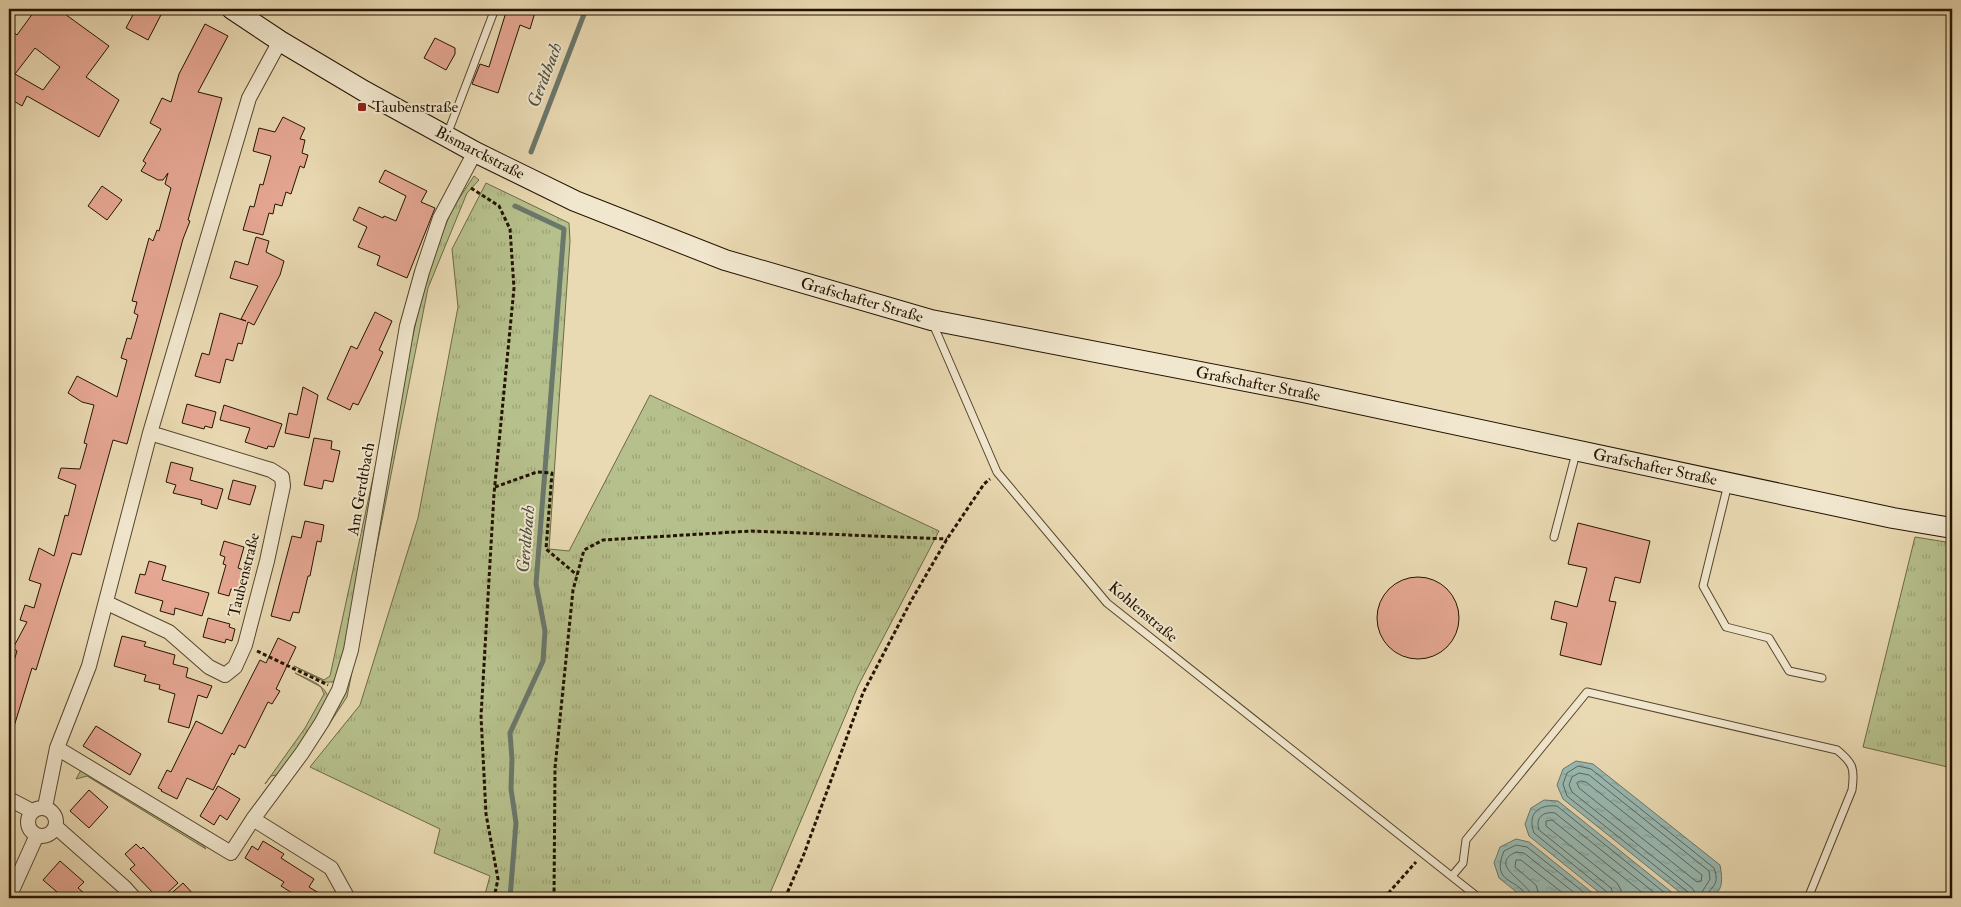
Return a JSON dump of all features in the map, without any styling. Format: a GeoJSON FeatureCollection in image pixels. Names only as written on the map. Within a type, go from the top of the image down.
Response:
{"type":"FeatureCollection","features":[{"type":"Feature","properties":{"kind":"main road","name":"Bismarckstraße"},"geometry":{"type":"LineString","coordinates":[[232,9],[280,41],[364,91],[475,152],[576,200]]}},
{"type":"Feature","properties":{"kind":"main road","name":"Grafschafter Straße"},"geometry":{"type":"LineString","coordinates":[[576,200],[725,260],[931,320],[1312,394],[1893,518],[1952,528]]}},
{"type":"Feature","properties":{"kind":"street"},"geometry":{"type":"LineString","coordinates":[[56,827],[49,835],[37,835],[32,832],[28,823],[30,814],[39,809],[57,748],[89,666],[150,433],[249,98],[280,41]]}},
{"type":"Feature","properties":{"kind":"street","name":"Am Gerdtbach"},"geometry":{"type":"LineString","coordinates":[[57,748],[231,853],[253,818],[302,753],[322,722],[339,690],[351,650],[407,326],[440,218],[475,152]]}},
{"type":"Feature","properties":{"kind":"street","name":"Taubenstraße"},"geometry":{"type":"LineString","coordinates":[[107,603],[168,632],[209,667],[225,675],[235,667],[245,645],[267,561],[283,486],[282,477],[271,470],[150,433]]}},
{"type":"Feature","properties":{"kind":"street"},"geometry":{"type":"LineString","coordinates":[[9,798],[55,816],[56,827],[134,898]]}},
{"type":"Feature","properties":{"kind":"street"},"geometry":{"type":"LineString","coordinates":[[253,818],[331,868],[346,895]]}},
{"type":"Feature","properties":{"kind":"street"},"geometry":{"type":"LineString","coordinates":[[9,897],[37,835]]}},
{"type":"Feature","properties":{"kind":"lane"},"geometry":{"type":"LineString","coordinates":[[446,136],[493,14]]}},
{"type":"Feature","properties":{"kind":"lane","name":"Kohlenstraße"},"geometry":{"type":"LineString","coordinates":[[931,320],[997,472],[1107,603],[1479,898]]}},
{"type":"Feature","properties":{"kind":"lane"},"geometry":{"type":"LineString","coordinates":[[1554,537],[1577,450]]}},
{"type":"Feature","properties":{"kind":"lane"},"geometry":{"type":"LineString","coordinates":[[1728,483],[1703,586],[1726,627],[1769,638],[1789,671],[1822,678]]}},
{"type":"Feature","properties":{"kind":"lane"},"geometry":{"type":"LineString","coordinates":[[1452,876],[1463,863],[1466,840],[1587,692],[1837,750],[1850,760],[1854,775],[1852,790],[1808,898]]}},
{"type":"Feature","properties":{"kind":"path"},"geometry":{"type":"LineString","coordinates":[[460,181],[499,206],[510,229],[514,288],[495,488],[481,716],[486,814],[498,879],[494,898]]}},
{"type":"Feature","properties":{"kind":"path"},"geometry":{"type":"LineString","coordinates":[[495,488],[537,472],[552,473],[546,549],[577,575]]}},
{"type":"Feature","properties":{"kind":"path"},"geometry":{"type":"LineString","coordinates":[[785,898],[804,854],[863,693],[911,601],[947,539],[984,484],[997,472]]}},
{"type":"Feature","properties":{"kind":"path"},"geometry":{"type":"LineString","coordinates":[[554,898],[555,768],[573,590],[584,550],[603,540],[751,531],[947,539]]}},
{"type":"Feature","properties":{"kind":"path"},"geometry":{"type":"LineString","coordinates":[[245,645],[339,690]]}},
{"type":"Feature","properties":{"kind":"path"},"geometry":{"type":"LineString","coordinates":[[1384,898],[1422,854]]}},
{"type":"Feature","properties":{"kind":"green space"},"geometry":{"type":"Polygon","coordinates":[[[474,176],[479,180],[467,193],[428,288],[347,697],[309,755],[274,796],[235,860],[232,857],[334,707],[426,274],[452,209],[474,176]]]}},
{"type":"Feature","properties":{"kind":"green space"},"geometry":{"type":"Polygon","coordinates":[[[486,183],[569,223],[570,241],[549,549],[569,551],[650,395],[939,531],[858,686],[768,898],[484,898],[490,876],[434,853],[440,829],[310,767],[360,705],[418,518],[458,307],[452,249],[486,183]]]}},
{"type":"Feature","properties":{"kind":"green space"},"geometry":{"type":"Polygon","coordinates":[[[383,432],[349,637],[335,682],[325,682],[294,666],[324,680],[330,676],[383,432]]]}},
{"type":"Feature","properties":{"kind":"green space"},"geometry":{"type":"Polygon","coordinates":[[[1915,537],[1952,543],[1952,768],[1863,747],[1915,537]]]}},
{"type":"Feature","properties":{"kind":"green space"},"geometry":{"type":"Polygon","coordinates":[[[295,673],[312,681],[320,687],[295,673]]]}},
{"type":"Feature","properties":{"kind":"green space"},"geometry":{"type":"Polygon","coordinates":[[[321,687],[326,692],[328,703],[281,774],[271,776],[265,784],[305,728],[324,694],[321,687]]]}},
{"type":"Feature","properties":{"kind":"green space"},"geometry":{"type":"Polygon","coordinates":[[[81,770],[203,845],[206,849],[87,776],[76,779],[81,770]]]}},
{"type":"Feature","properties":{"kind":"water"},"geometry":{"type":"Polygon","coordinates":[[[1576,761],[1593,764],[1720,865],[1720,889],[1711,896],[1687,898],[1563,799],[1557,785],[1563,769],[1576,761]]]}},
{"type":"Feature","properties":{"kind":"water"},"geometry":{"type":"Polygon","coordinates":[[[1544,800],[1558,801],[1679,898],[1606,898],[1529,836],[1525,824],[1531,808],[1544,800]]]}},
{"type":"Feature","properties":{"kind":"water"},"geometry":{"type":"Polygon","coordinates":[[[1516,839],[1529,842],[1599,898],[1524,898],[1499,878],[1494,863],[1500,847],[1516,839]]]}},
{"type":"Feature","properties":{"kind":"building"},"geometry":{"type":"Polygon","coordinates":[[[36,9],[58,9],[109,46],[86,77],[119,100],[99,137],[27,96],[22,106],[9,98],[9,29],[17,35],[36,9]],[[35,48],[15,74],[43,90],[60,67],[35,48]]]}},
{"type":"Feature","properties":{"kind":"building"},"geometry":{"type":"Polygon","coordinates":[[[136,9],[164,9],[148,40],[126,28],[136,9]]]}},
{"type":"Feature","properties":{"kind":"building"},"geometry":{"type":"Polygon","coordinates":[[[507,9],[515,12],[516,9],[536,9],[530,29],[520,25],[498,93],[472,84],[480,64],[489,67],[507,9]]]}},
{"type":"Feature","properties":{"kind":"building"},"geometry":{"type":"Polygon","coordinates":[[[205,24],[228,36],[198,92],[222,98],[188,220],[190,221],[183,239],[127,444],[113,440],[81,555],[72,553],[36,670],[32,668],[12,733],[9,733],[9,677],[17,651],[13,648],[27,622],[20,620],[25,605],[34,608],[41,584],[29,580],[39,548],[54,556],[65,515],[68,516],[76,485],[58,478],[61,468],[80,469],[87,444],[84,443],[94,405],[82,402],[68,393],[77,376],[117,397],[127,360],[121,358],[127,338],[131,339],[138,315],[134,313],[137,302],[132,301],[149,238],[153,241],[157,230],[159,231],[171,188],[165,184],[168,173],[163,180],[158,180],[141,171],[146,163],[143,161],[161,129],[150,123],[162,98],[171,102],[179,74],[205,24]]]}},
{"type":"Feature","properties":{"kind":"building"},"geometry":{"type":"Polygon","coordinates":[[[435,38],[455,48],[455,54],[446,70],[424,58],[435,38]]]}},
{"type":"Feature","properties":{"kind":"building"},"geometry":{"type":"Polygon","coordinates":[[[283,117],[305,128],[300,139],[305,140],[302,153],[308,155],[304,168],[300,166],[291,194],[286,192],[282,206],[275,204],[273,214],[269,213],[263,235],[243,230],[250,206],[254,207],[260,184],[263,185],[271,156],[253,151],[259,128],[275,132],[283,117]]]}},
{"type":"Feature","properties":{"kind":"building"},"geometry":{"type":"Polygon","coordinates":[[[385,170],[427,191],[421,202],[435,208],[407,278],[377,265],[380,256],[358,247],[367,227],[353,220],[359,207],[383,218],[384,216],[396,221],[406,196],[379,182],[385,170]]]}},
{"type":"Feature","properties":{"kind":"building"},"geometry":{"type":"Polygon","coordinates":[[[102,186],[122,200],[107,220],[88,206],[102,186]]]}},
{"type":"Feature","properties":{"kind":"building"},"geometry":{"type":"Polygon","coordinates":[[[256,237],[269,241],[266,252],[284,261],[280,275],[254,325],[248,322],[242,344],[238,343],[233,361],[226,359],[220,383],[195,376],[202,353],[209,355],[220,313],[246,321],[241,319],[258,286],[230,278],[235,261],[248,265],[256,237]]]}},
{"type":"Feature","properties":{"kind":"building"},"geometry":{"type":"Polygon","coordinates":[[[375,312],[392,321],[379,350],[383,352],[367,387],[358,405],[353,403],[350,410],[327,399],[351,346],[357,349],[375,312]]]}},
{"type":"Feature","properties":{"kind":"building"},"geometry":{"type":"Polygon","coordinates":[[[303,387],[318,395],[309,438],[285,433],[289,413],[297,415],[303,387]]]}},
{"type":"Feature","properties":{"kind":"building"},"geometry":{"type":"Polygon","coordinates":[[[187,404],[216,412],[212,428],[205,426],[204,429],[182,423],[187,404]]]}},
{"type":"Feature","properties":{"kind":"building"},"geometry":{"type":"Polygon","coordinates":[[[224,405],[282,424],[274,447],[268,446],[267,449],[245,442],[250,428],[220,420],[224,405]]]}},
{"type":"Feature","properties":{"kind":"building"},"geometry":{"type":"Polygon","coordinates":[[[314,438],[332,441],[331,449],[340,451],[333,482],[324,480],[322,489],[304,485],[314,438]]]}},
{"type":"Feature","properties":{"kind":"building"},"geometry":{"type":"Polygon","coordinates":[[[171,462],[193,468],[190,480],[223,489],[217,509],[201,504],[202,500],[173,493],[176,485],[166,482],[171,462]]]}},
{"type":"Feature","properties":{"kind":"building"},"geometry":{"type":"Polygon","coordinates":[[[233,480],[256,486],[250,505],[228,499],[233,480]]]}},
{"type":"Feature","properties":{"kind":"building"},"geometry":{"type":"Polygon","coordinates":[[[305,521],[324,525],[321,542],[317,541],[310,576],[308,576],[299,613],[293,612],[290,621],[271,616],[292,536],[301,538],[305,521]]]}},
{"type":"Feature","properties":{"kind":"building"},"geometry":{"type":"Polygon","coordinates":[[[1578,523],[1650,541],[1640,583],[1615,577],[1609,601],[1616,602],[1601,665],[1560,655],[1567,623],[1551,619],[1555,601],[1577,607],[1587,568],[1568,564],[1578,523]]]}},
{"type":"Feature","properties":{"kind":"building"},"geometry":{"type":"Polygon","coordinates":[[[224,541],[244,547],[238,568],[247,571],[241,592],[231,589],[229,596],[218,593],[226,565],[223,564],[225,557],[220,555],[224,541]]]}},
{"type":"Feature","properties":{"kind":"building"},"geometry":{"type":"Polygon","coordinates":[[[149,561],[166,566],[162,580],[209,593],[202,616],[175,608],[174,615],[160,611],[163,601],[135,593],[140,574],[145,575],[149,561]]]}},
{"type":"Feature","properties":{"kind":"building"},"geometry":{"type":"Polygon","coordinates":[[[1410,577],[1426,577],[1441,584],[1452,595],[1459,610],[1456,634],[1447,647],[1426,659],[1410,659],[1395,652],[1384,641],[1377,626],[1377,610],[1384,595],[1395,584],[1410,577]]]}},
{"type":"Feature","properties":{"kind":"building"},"geometry":{"type":"Polygon","coordinates":[[[208,618],[230,624],[229,627],[235,629],[232,641],[226,639],[225,643],[203,637],[208,618]]]}},
{"type":"Feature","properties":{"kind":"building"},"geometry":{"type":"Polygon","coordinates":[[[122,636],[146,642],[144,646],[175,655],[173,664],[188,668],[186,677],[212,686],[207,698],[198,695],[189,728],[168,722],[175,694],[159,689],[160,685],[144,681],[146,675],[114,666],[122,636]]]}},
{"type":"Feature","properties":{"kind":"building"},"geometry":{"type":"Polygon","coordinates":[[[278,638],[296,647],[276,689],[280,691],[272,704],[268,702],[245,748],[239,745],[234,755],[232,753],[213,790],[187,778],[177,799],[161,791],[158,788],[167,770],[171,772],[196,721],[222,734],[260,660],[266,663],[278,638]]]}},
{"type":"Feature","properties":{"kind":"building"},"geometry":{"type":"Polygon","coordinates":[[[96,726],[141,754],[130,775],[83,746],[96,726]]]}},
{"type":"Feature","properties":{"kind":"building"},"geometry":{"type":"Polygon","coordinates":[[[218,786],[240,799],[227,820],[220,815],[214,825],[200,816],[218,786]]]}},
{"type":"Feature","properties":{"kind":"building"},"geometry":{"type":"Polygon","coordinates":[[[89,790],[108,807],[89,828],[70,811],[89,790]]]}},
{"type":"Feature","properties":{"kind":"building"},"geometry":{"type":"Polygon","coordinates":[[[263,841],[284,854],[281,858],[314,879],[309,887],[327,898],[300,898],[281,886],[284,882],[245,858],[252,846],[258,850],[263,841]]]}},
{"type":"Feature","properties":{"kind":"building"},"geometry":{"type":"Polygon","coordinates":[[[136,844],[141,849],[143,847],[178,883],[162,898],[158,898],[130,869],[135,865],[125,854],[136,844]]]}},
{"type":"Feature","properties":{"kind":"building"},"geometry":{"type":"Polygon","coordinates":[[[60,861],[84,882],[78,888],[90,898],[64,898],[43,880],[60,861]]]}},
{"type":"Feature","properties":{"kind":"building"},"geometry":{"type":"Polygon","coordinates":[[[183,883],[197,898],[166,898],[183,883]]]}},
{"type":"Feature","properties":{"kind":"waterway","name":"Gerdtbach"},"geometry":{"type":"LineString","coordinates":[[531,152],[586,9]]}},
{"type":"Feature","properties":{"kind":"waterway","name":"Gerdtbach"},"geometry":{"type":"LineString","coordinates":[[510,898],[516,823],[511,789],[512,759],[510,733],[543,661],[545,631],[536,584],[564,229],[515,206]]}},
{"type":"Feature","properties":{"kind":"place","name":"Taubenstraße"},"geometry":{"type":"Point","coordinates":[362,107]}}]}
